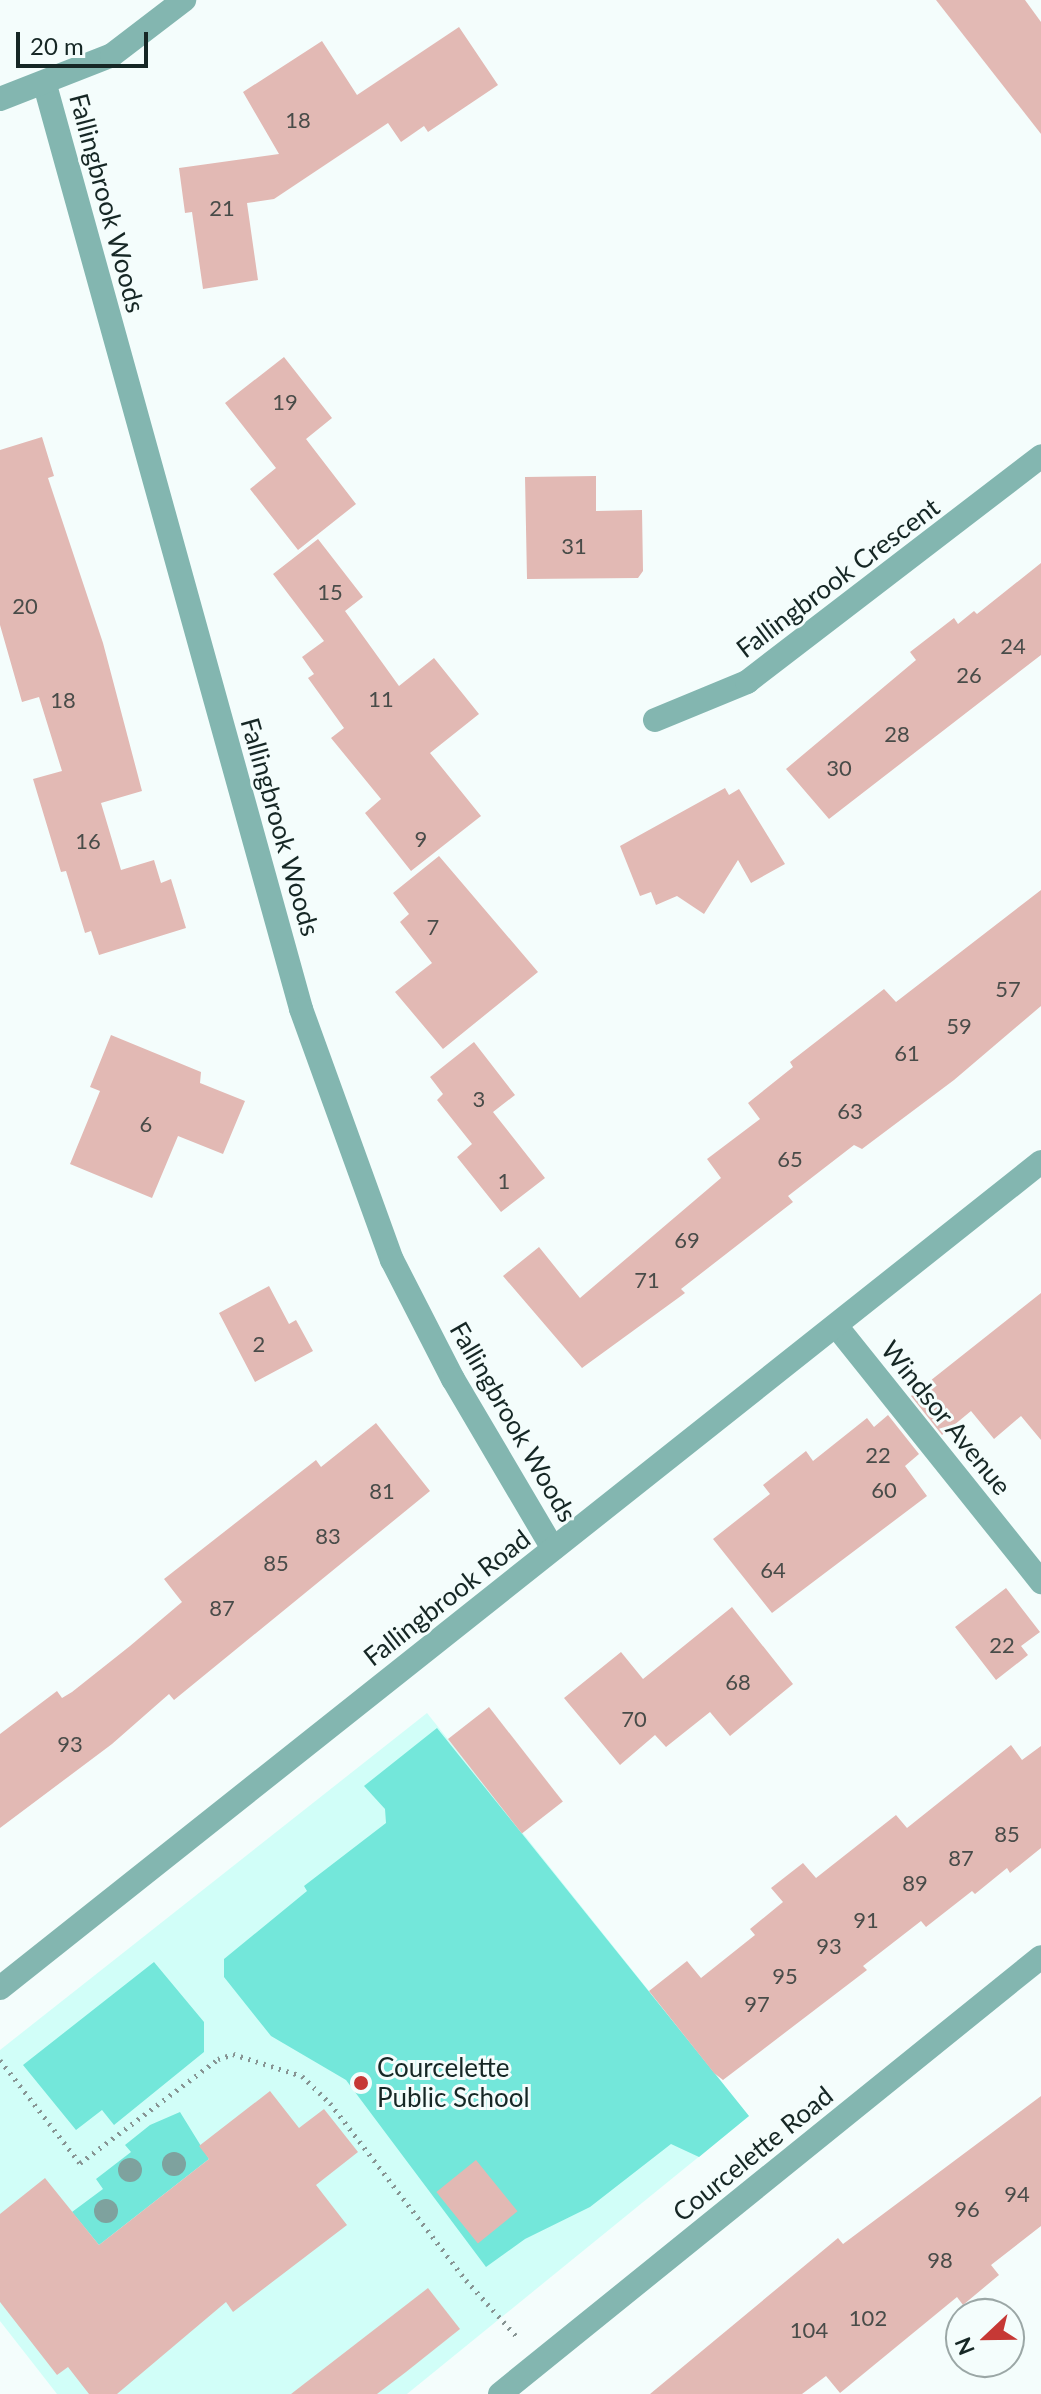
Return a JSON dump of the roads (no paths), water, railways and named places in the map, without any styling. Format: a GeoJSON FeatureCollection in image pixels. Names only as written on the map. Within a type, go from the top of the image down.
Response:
{"type":"FeatureCollection","features":[{"type":"Feature","properties":{"kind":"street"},"geometry":{"type":"LineString","coordinates":[[0,99],[45,85],[112,55],[184,0]]}},
{"type":"Feature","properties":{"kind":"street","name":"Fallingbrook Woods"},"geometry":{"type":"LineString","coordinates":[[45,85],[301,1009],[392,1260],[453,1379],[553,1549]]}},
{"type":"Feature","properties":{"kind":"street","name":"Fallingbrook Crescent"},"geometry":{"type":"LineString","coordinates":[[655,720],[747,682],[1041,456]]}},
{"type":"Feature","properties":{"kind":"street","name":"Fallingbrook Road"},"geometry":{"type":"LineString","coordinates":[[0,1988],[837,1327],[1041,1162]]}},
{"type":"Feature","properties":{"kind":"street","name":"Windsor Avenue"},"geometry":{"type":"LineString","coordinates":[[837,1327],[1041,1582]]}},
{"type":"Feature","properties":{"kind":"street","name":"Courcelette Road"},"geometry":{"type":"LineString","coordinates":[[500,2394],[1041,1957]]}},
{"type":"Feature","properties":{"kind":"place","name":"Courcelette Public School"},"geometry":{"type":"Point","coordinates":[361,2083]}}]}
